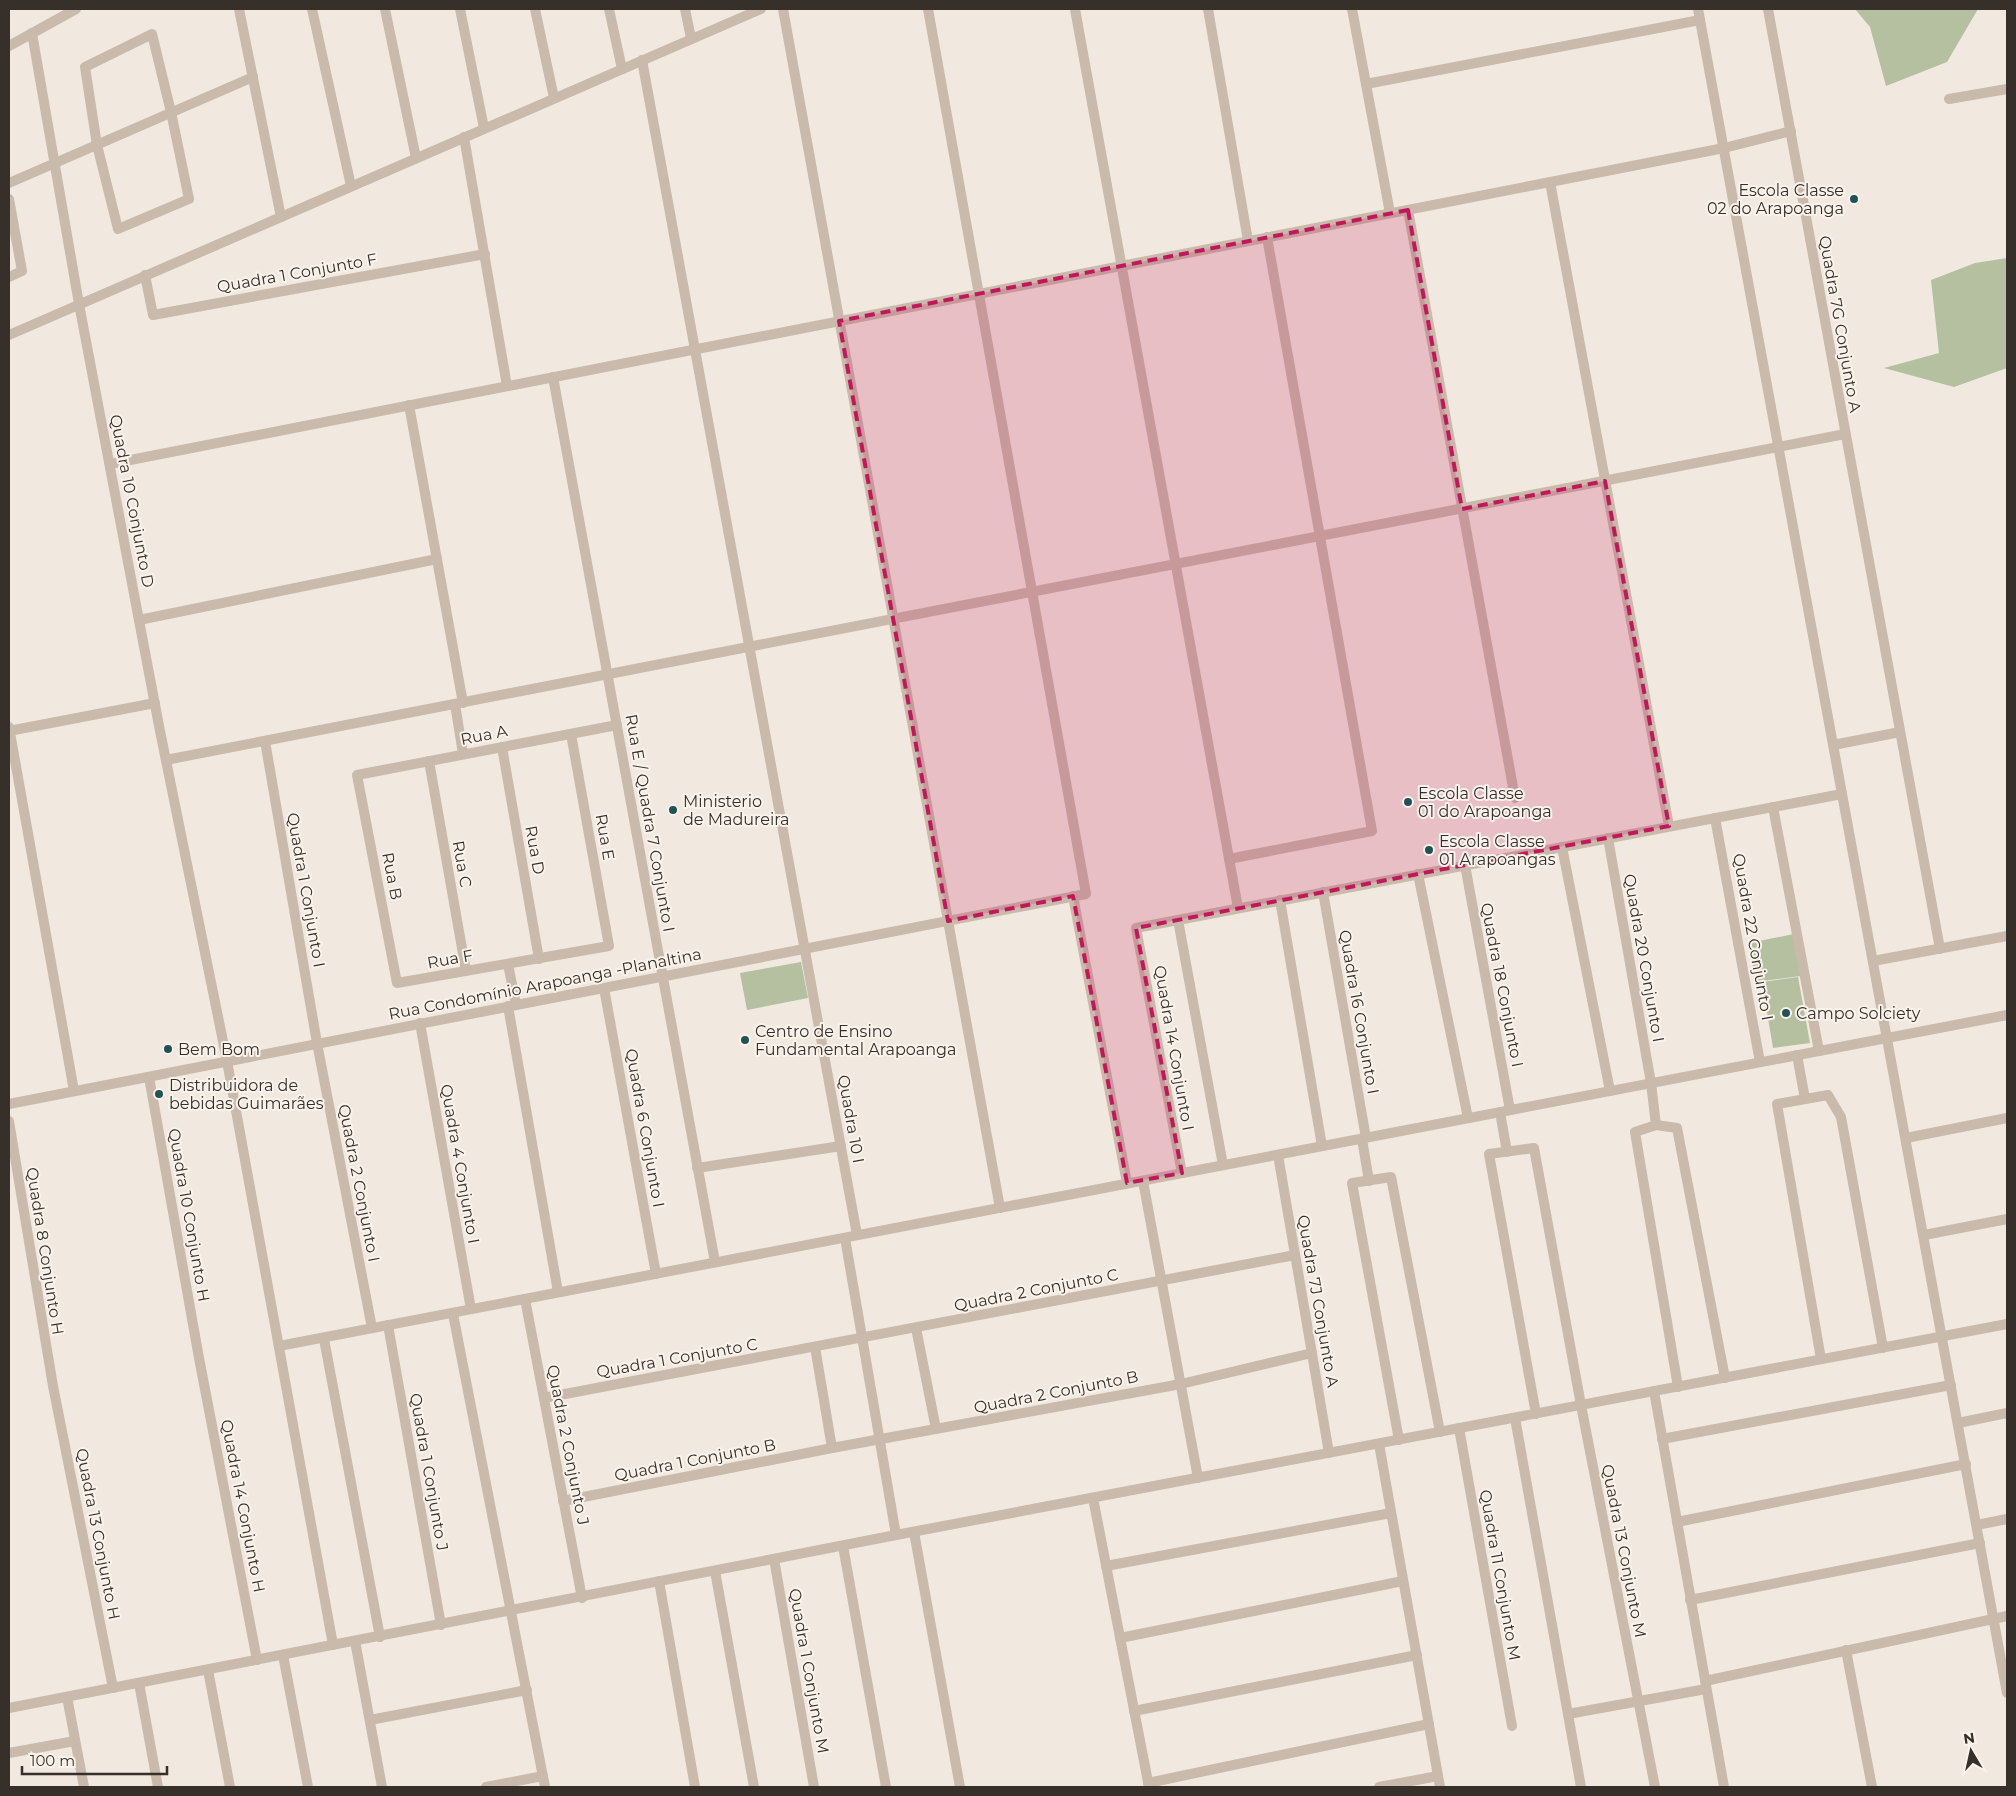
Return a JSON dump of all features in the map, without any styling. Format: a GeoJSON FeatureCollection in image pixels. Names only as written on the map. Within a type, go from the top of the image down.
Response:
{"type":"FeatureCollection","features":[{"type":"Feature","properties":{"kind":"street"},"geometry":{"type":"LineString","coordinates":[[9,46],[76,9]]}},
{"type":"Feature","properties":{"kind":"street"},"geometry":{"type":"LineString","coordinates":[[239,9],[281,217]]}},
{"type":"Feature","properties":{"kind":"street"},"geometry":{"type":"LineString","coordinates":[[312,9],[351,186]]}},
{"type":"Feature","properties":{"kind":"street"},"geometry":{"type":"LineString","coordinates":[[384,9],[416,158]]}},
{"type":"Feature","properties":{"kind":"street"},"geometry":{"type":"LineString","coordinates":[[460,9],[484,128]]}},
{"type":"Feature","properties":{"kind":"street"},"geometry":{"type":"LineString","coordinates":[[535,9],[554,98]]}},
{"type":"Feature","properties":{"kind":"street"},"geometry":{"type":"LineString","coordinates":[[609,9],[622,69]]}},
{"type":"Feature","properties":{"kind":"street"},"geometry":{"type":"LineString","coordinates":[[685,9],[691,38]]}},
{"type":"Feature","properties":{"kind":"street"},"geometry":{"type":"LineString","coordinates":[[9,335],[758,9]]}},
{"type":"Feature","properties":{"kind":"street"},"geometry":{"type":"LineString","coordinates":[[783,9],[1000,1208]]}},
{"type":"Feature","properties":{"kind":"street"},"geometry":{"type":"LineString","coordinates":[[928,9],[1032,592]]}},
{"type":"Feature","properties":{"kind":"street"},"geometry":{"type":"LineString","coordinates":[[1075,9],[1238,908]]}},
{"type":"Feature","properties":{"kind":"street"},"geometry":{"type":"LineString","coordinates":[[1208,9],[1248,241]]}},
{"type":"Feature","properties":{"kind":"street"},"geometry":{"type":"LineString","coordinates":[[1352,9],[1390,213]]}},
{"type":"Feature","properties":{"kind":"street"},"geometry":{"type":"LineString","coordinates":[[1698,9],[2007,1693]]}},
{"type":"Feature","properties":{"kind":"street","name":"Quadra 7G Conjunto A"},"geometry":{"type":"LineString","coordinates":[[1768,9],[1940,949]]}},
{"type":"Feature","properties":{"kind":"street"},"geometry":{"type":"LineString","coordinates":[[1366,84],[1700,20]]}},
{"type":"Feature","properties":{"kind":"street","name":"Quadra 10 Conjunto D"},"geometry":{"type":"LineString","coordinates":[[32,33],[79,304],[166,760],[227,1062],[333,1645]]}},
{"type":"Feature","properties":{"kind":"street"},"geometry":{"type":"LineString","coordinates":[[152,34],[172,112],[189,199],[118,229],[97,145],[85,67],[152,34]]}},
{"type":"Feature","properties":{"kind":"street","name":"Quadra 10 I"},"geometry":{"type":"LineString","coordinates":[[642,60],[858,1235]]}},
{"type":"Feature","properties":{"kind":"street"},"geometry":{"type":"LineString","coordinates":[[9,183],[253,77]]}},
{"type":"Feature","properties":{"kind":"street"},"geometry":{"type":"LineString","coordinates":[[1949,98],[2007,89]]}},
{"type":"Feature","properties":{"kind":"street"},"geometry":{"type":"LineString","coordinates":[[110,464],[1724,148],[1791,131]]}},
{"type":"Feature","properties":{"kind":"street"},"geometry":{"type":"LineString","coordinates":[[464,137],[507,386]]}},
{"type":"Feature","properties":{"kind":"street"},"geometry":{"type":"LineString","coordinates":[[1550,182],[1669,826]]}},
{"type":"Feature","properties":{"kind":"street"},"geometry":{"type":"LineString","coordinates":[[9,199],[22,271],[9,277]]}},
{"type":"Feature","properties":{"kind":"street"},"geometry":{"type":"LineString","coordinates":[[1408,210],[1515,798]]}},
{"type":"Feature","properties":{"kind":"street"},"geometry":{"type":"LineString","coordinates":[[1229,858],[1372,831],[1267,237]]}},
{"type":"Feature","properties":{"kind":"street","name":"Quadra 1 Conjunto F"},"geometry":{"type":"LineString","coordinates":[[145,276],[153,315],[485,254]]}},
{"type":"Feature","properties":{"kind":"street","name":"Rua E / Quadra 7 Conjunto I"},"geometry":{"type":"LineString","coordinates":[[553,377],[715,1262]]}},
{"type":"Feature","properties":{"kind":"street"},"geometry":{"type":"LineString","coordinates":[[409,405],[437,559],[459,703],[464,754]]}},
{"type":"Feature","properties":{"kind":"street"},"geometry":{"type":"LineString","coordinates":[[166,760],[1845,434]]}},
{"type":"Feature","properties":{"kind":"street"},"geometry":{"type":"LineString","coordinates":[[139,620],[437,559]]}},
{"type":"Feature","properties":{"kind":"street","name":"Rua Condomínio Arapoanga -Planaltina"},"geometry":{"type":"LineString","coordinates":[[9,1104],[1086,894],[1032,592]]}},
{"type":"Feature","properties":{"kind":"street"},"geometry":{"type":"LineString","coordinates":[[74,1091],[9,730],[155,703]]}},
{"type":"Feature","properties":{"kind":"street","name":"Rua A"},"geometry":{"type":"LineString","coordinates":[[358,775],[617,725]]}},
{"type":"Feature","properties":{"kind":"street"},"geometry":{"type":"LineString","coordinates":[[1834,745],[1900,732]]}},
{"type":"Feature","properties":{"kind":"street","name":"Rua E"},"geometry":{"type":"LineString","coordinates":[[571,734],[609,946]]}},
{"type":"Feature","properties":{"kind":"street","name":"Quadra 1 Conjunto I"},"geometry":{"type":"LineString","coordinates":[[265,741],[317,1043]]}},
{"type":"Feature","properties":{"kind":"street","name":"Rua D"},"geometry":{"type":"LineString","coordinates":[[502,747],[539,959]]}},
{"type":"Feature","properties":{"kind":"street","name":"Rua C"},"geometry":{"type":"LineString","coordinates":[[428,761],[466,972]]}},
{"type":"Feature","properties":{"kind":"street","name":"Rua B"},"geometry":{"type":"LineString","coordinates":[[358,775],[396,984]]}},
{"type":"Feature","properties":{"kind":"street"},"geometry":{"type":"LineString","coordinates":[[1178,920],[1842,794]]}},
{"type":"Feature","properties":{"kind":"street"},"geometry":{"type":"LineString","coordinates":[[1773,807],[1819,1051]]}},
{"type":"Feature","properties":{"kind":"street","name":"Quadra 22 Conjunto I"},"geometry":{"type":"LineString","coordinates":[[1715,818],[1760,1062]]}},
{"type":"Feature","properties":{"kind":"street","name":"Quadra 20 Conjunto I"},"geometry":{"type":"LineString","coordinates":[[1608,838],[1651,1083],[1656,1125]]}},
{"type":"Feature","properties":{"kind":"street"},"geometry":{"type":"LineString","coordinates":[[1562,847],[1610,1091]]}},
{"type":"Feature","properties":{"kind":"street","name":"Quadra 18 Conjunto I"},"geometry":{"type":"LineString","coordinates":[[1465,865],[1505,1111],[1507,1152]]}},
{"type":"Feature","properties":{"kind":"street"},"geometry":{"type":"LineString","coordinates":[[1418,874],[1468,1118]]}},
{"type":"Feature","properties":{"kind":"street","name":"Quadra 16 Conjunto I"},"geometry":{"type":"LineString","coordinates":[[1323,892],[1364,1138],[1369,1180]]}},
{"type":"Feature","properties":{"kind":"street"},"geometry":{"type":"LineString","coordinates":[[1074,896],[1127,1184]]}},
{"type":"Feature","properties":{"kind":"street"},"geometry":{"type":"LineString","coordinates":[[1280,900],[1322,1146]]}},
{"type":"Feature","properties":{"kind":"street","name":"Quadra 14 Conjunto I"},"geometry":{"type":"LineString","coordinates":[[1182,1173],[1136,928],[1178,920],[1223,1165]]}},
{"type":"Feature","properties":{"kind":"street"},"geometry":{"type":"LineString","coordinates":[[1873,961],[2007,936]]}},
{"type":"Feature","properties":{"kind":"street","name":"Rua F"},"geometry":{"type":"LineString","coordinates":[[396,984],[609,946]]}},
{"type":"Feature","properties":{"kind":"street"},"geometry":{"type":"LineString","coordinates":[[508,964],[512,1005],[558,1292]]}},
{"type":"Feature","properties":{"kind":"street","name":"Quadra 6 Conjunto I"},"geometry":{"type":"LineString","coordinates":[[604,988],[656,1274]]}},
{"type":"Feature","properties":{"kind":"street"},"geometry":{"type":"LineString","coordinates":[[279,1346],[2007,1015]]}},
{"type":"Feature","properties":{"kind":"street","name":"Quadra 4 Conjunto I"},"geometry":{"type":"LineString","coordinates":[[420,1023],[471,1309]]}},
{"type":"Feature","properties":{"kind":"street","name":"Quadra 2 Conjunto I"},"geometry":{"type":"LineString","coordinates":[[317,1043],[372,1328]]}},
{"type":"Feature","properties":{"kind":"street"},"geometry":{"type":"LineString","coordinates":[[1797,1056],[1805,1099]]}},
{"type":"Feature","properties":{"kind":"street","name":"Quadra 10 Conjunto H"},"geometry":{"type":"LineString","coordinates":[[149,1077],[199,1358]]}},
{"type":"Feature","properties":{"kind":"street"},"geometry":{"type":"LineString","coordinates":[[1821,1360],[1777,1104],[1828,1095],[1841,1117],[1883,1348]]}},
{"type":"Feature","properties":{"kind":"street"},"geometry":{"type":"LineString","coordinates":[[1906,1138],[2007,1118]]}},
{"type":"Feature","properties":{"kind":"street","name":"Quadra 8 Conjunto H"},"geometry":{"type":"LineString","coordinates":[[9,1121],[52,1386]]}},
{"type":"Feature","properties":{"kind":"street"},"geometry":{"type":"LineString","coordinates":[[1678,1387],[1635,1132],[1656,1125],[1677,1128],[1725,1378]]}},
{"type":"Feature","properties":{"kind":"street"},"geometry":{"type":"LineString","coordinates":[[698,1168],[841,1146]]}},
{"type":"Feature","properties":{"kind":"street","name":"Quadra 13 Conjunto M"},"geometry":{"type":"LineString","coordinates":[[1507,1152],[1534,1148],[1581,1405],[1655,1787]]}},
{"type":"Feature","properties":{"kind":"street"},"geometry":{"type":"LineString","coordinates":[[1507,1152],[1490,1154],[1536,1414]]}},
{"type":"Feature","properties":{"kind":"street","name":"Quadra 7J Conjunto A"},"geometry":{"type":"LineString","coordinates":[[1278,1155],[1329,1453]]}},
{"type":"Feature","properties":{"kind":"street"},"geometry":{"type":"LineString","coordinates":[[1399,1440],[1352,1183],[1391,1177],[1440,1432]]}},
{"type":"Feature","properties":{"kind":"street"},"geometry":{"type":"LineString","coordinates":[[1143,1180],[1198,1478]]}},
{"type":"Feature","properties":{"kind":"street"},"geometry":{"type":"LineString","coordinates":[[1924,1235],[2007,1219]]}},
{"type":"Feature","properties":{"kind":"street"},"geometry":{"type":"LineString","coordinates":[[845,1238],[896,1535]]}},
{"type":"Feature","properties":{"kind":"street","name":"Quadra 2 Conjunto C"},"geometry":{"type":"LineString","coordinates":[[862,1338],[1295,1255]]}},
{"type":"Feature","properties":{"kind":"street","name":"Quadra 2 Conjunto J"},"geometry":{"type":"LineString","coordinates":[[525,1299],[582,1598]]}},
{"type":"Feature","properties":{"kind":"street"},"geometry":{"type":"LineString","coordinates":[[453,1314],[546,1787]]}},
{"type":"Feature","properties":{"kind":"street"},"geometry":{"type":"LineString","coordinates":[[9,1708],[582,1598],[659,1581],[896,1535],[2007,1324]]}},
{"type":"Feature","properties":{"kind":"street","name":"Quadra 1 Conjunto J"},"geometry":{"type":"LineString","coordinates":[[388,1325],[440,1625]]}},
{"type":"Feature","properties":{"kind":"street"},"geometry":{"type":"LineString","coordinates":[[916,1328],[936,1429]]}},
{"type":"Feature","properties":{"kind":"street"},"geometry":{"type":"LineString","coordinates":[[324,1338],[380,1637]]}},
{"type":"Feature","properties":{"kind":"street","name":"Quadra 1 Conjunto C"},"geometry":{"type":"LineString","coordinates":[[544,1398],[862,1338]]}},
{"type":"Feature","properties":{"kind":"street"},"geometry":{"type":"LineString","coordinates":[[815,1347],[832,1448]]}},
{"type":"Feature","properties":{"kind":"street","name":"Quadra 2 Conjunto B"},"geometry":{"type":"LineString","coordinates":[[879,1440],[1181,1384],[1312,1352]]}},
{"type":"Feature","properties":{"kind":"street","name":"Quadra 14 Conjunto H"},"geometry":{"type":"LineString","coordinates":[[199,1358],[257,1660]]}},
{"type":"Feature","properties":{"kind":"street"},"geometry":{"type":"LineString","coordinates":[[1662,1439],[1951,1385]]}},
{"type":"Feature","properties":{"kind":"street","name":"Quadra 13 Conjunto H"},"geometry":{"type":"LineString","coordinates":[[52,1386],[113,1688]]}},
{"type":"Feature","properties":{"kind":"street"},"geometry":{"type":"LineString","coordinates":[[1654,1391],[1724,1787]]}},
{"type":"Feature","properties":{"kind":"street"},"geometry":{"type":"LineString","coordinates":[[1958,1423],[2007,1413]]}},
{"type":"Feature","properties":{"kind":"street"},"geometry":{"type":"LineString","coordinates":[[1515,1418],[1581,1787]]}},
{"type":"Feature","properties":{"kind":"street","name":"Quadra 11 Conjunto M"},"geometry":{"type":"LineString","coordinates":[[1459,1428],[1512,1726]]}},
{"type":"Feature","properties":{"kind":"street","name":"Quadra 1 Conjunto B"},"geometry":{"type":"LineString","coordinates":[[563,1502],[879,1440]]}},
{"type":"Feature","properties":{"kind":"street"},"geometry":{"type":"LineString","coordinates":[[1378,1444],[1440,1787]]}},
{"type":"Feature","properties":{"kind":"street"},"geometry":{"type":"LineString","coordinates":[[1677,1522],[1966,1464]]}},
{"type":"Feature","properties":{"kind":"street"},"geometry":{"type":"LineString","coordinates":[[1093,1498],[1148,1785],[1429,1724]]}},
{"type":"Feature","properties":{"kind":"street"},"geometry":{"type":"LineString","coordinates":[[1106,1566],[1391,1513]]}},
{"type":"Feature","properties":{"kind":"street"},"geometry":{"type":"LineString","coordinates":[[1977,1525],[2007,1519]]}},
{"type":"Feature","properties":{"kind":"street"},"geometry":{"type":"LineString","coordinates":[[914,1532],[960,1787]]}},
{"type":"Feature","properties":{"kind":"street"},"geometry":{"type":"LineString","coordinates":[[1690,1600],[1980,1543]]}},
{"type":"Feature","properties":{"kind":"street"},"geometry":{"type":"LineString","coordinates":[[843,1546],[886,1787]]}},
{"type":"Feature","properties":{"kind":"street","name":"Quadra 1 Conjunto M"},"geometry":{"type":"LineString","coordinates":[[774,1559],[814,1787]]}},
{"type":"Feature","properties":{"kind":"street"},"geometry":{"type":"LineString","coordinates":[[715,1570],[754,1787]]}},
{"type":"Feature","properties":{"kind":"street"},"geometry":{"type":"LineString","coordinates":[[659,1581],[695,1787]]}},
{"type":"Feature","properties":{"kind":"street"},"geometry":{"type":"LineString","coordinates":[[1120,1638],[1403,1581]]}},
{"type":"Feature","properties":{"kind":"street"},"geometry":{"type":"LineString","coordinates":[[1568,1714],[1638,1702],[1846,1650],[2007,1616]]}},
{"type":"Feature","properties":{"kind":"street"},"geometry":{"type":"LineString","coordinates":[[355,1641],[382,1787]]}},
{"type":"Feature","properties":{"kind":"street"},"geometry":{"type":"LineString","coordinates":[[1846,1650],[1872,1787]]}},
{"type":"Feature","properties":{"kind":"street"},"geometry":{"type":"LineString","coordinates":[[283,1655],[308,1787]]}},
{"type":"Feature","properties":{"kind":"street"},"geometry":{"type":"LineString","coordinates":[[1134,1711],[1417,1655]]}},
{"type":"Feature","properties":{"kind":"street"},"geometry":{"type":"LineString","coordinates":[[208,1670],[230,1787]]}},
{"type":"Feature","properties":{"kind":"street"},"geometry":{"type":"LineString","coordinates":[[139,1683],[158,1787]]}},
{"type":"Feature","properties":{"kind":"street"},"geometry":{"type":"LineString","coordinates":[[370,1720],[527,1690]]}},
{"type":"Feature","properties":{"kind":"street"},"geometry":{"type":"LineString","coordinates":[[67,1697],[84,1787]]}},
{"type":"Feature","properties":{"kind":"street"},"geometry":{"type":"LineString","coordinates":[[9,1753],[75,1740]]}},
{"type":"Feature","properties":{"kind":"street"},"geometry":{"type":"LineString","coordinates":[[486,1787],[543,1776]]}},
{"type":"Feature","properties":{"kind":"street"},"geometry":{"type":"LineString","coordinates":[[1379,1787],[1438,1776]]}},
{"type":"Feature","properties":{"kind":"highlighted area"},"geometry":{"type":"Polygon","coordinates":[[[1408,210],[1462,509],[1605,481],[1669,826],[1136,928],[1182,1173],[1127,1183],[1073,896],[948,921],[839,321],[1408,210]]]}},
{"type":"Feature","properties":{"kind":"green space"},"geometry":{"type":"Polygon","coordinates":[[[1855,9],[1978,9],[1947,62],[1886,86],[1870,27],[1855,9]]]}},
{"type":"Feature","properties":{"kind":"green space"},"geometry":{"type":"Polygon","coordinates":[[[2007,258],[2007,368],[1954,387],[1884,368],[1939,353],[1931,280],[1975,263],[2007,258]]]}},
{"type":"Feature","properties":{"kind":"green space"},"geometry":{"type":"Polygon","coordinates":[[[1794,934],[1801,976],[1755,982],[1749,943],[1794,934]]]}},
{"type":"Feature","properties":{"kind":"green space"},"geometry":{"type":"Polygon","coordinates":[[[801,962],[808,998],[747,1010],[740,973],[801,962]]]}},
{"type":"Feature","properties":{"kind":"green space","name":"Campo Solciety"},"geometry":{"type":"Polygon","coordinates":[[[1798,977],[1810,1043],[1773,1048],[1762,982],[1798,977]]]}},
{"type":"Feature","properties":{"kind":"place","name":"Escola Classe 02 do Arapoanga"},"geometry":{"type":"Point","coordinates":[1854,199]}},
{"type":"Feature","properties":{"kind":"place","name":"Escola Classe 01 do Arapoanga"},"geometry":{"type":"Point","coordinates":[1408,802]}},
{"type":"Feature","properties":{"kind":"place","name":"Ministerio de Madureira"},"geometry":{"type":"Point","coordinates":[673,810]}},
{"type":"Feature","properties":{"kind":"place","name":"Escola Classe 01 Arapoangas"},"geometry":{"type":"Point","coordinates":[1429,850]}},
{"type":"Feature","properties":{"kind":"place","name":"Campo Solciety"},"geometry":{"type":"Point","coordinates":[1786,1013]}},
{"type":"Feature","properties":{"kind":"place","name":"Centro de Ensino Fundamental Arapoanga"},"geometry":{"type":"Point","coordinates":[745,1040]}},
{"type":"Feature","properties":{"kind":"place","name":"Bem Bom"},"geometry":{"type":"Point","coordinates":[168,1049]}},
{"type":"Feature","properties":{"kind":"place","name":"Distribuidora de bebidas Guimarães"},"geometry":{"type":"Point","coordinates":[159,1094]}}]}
